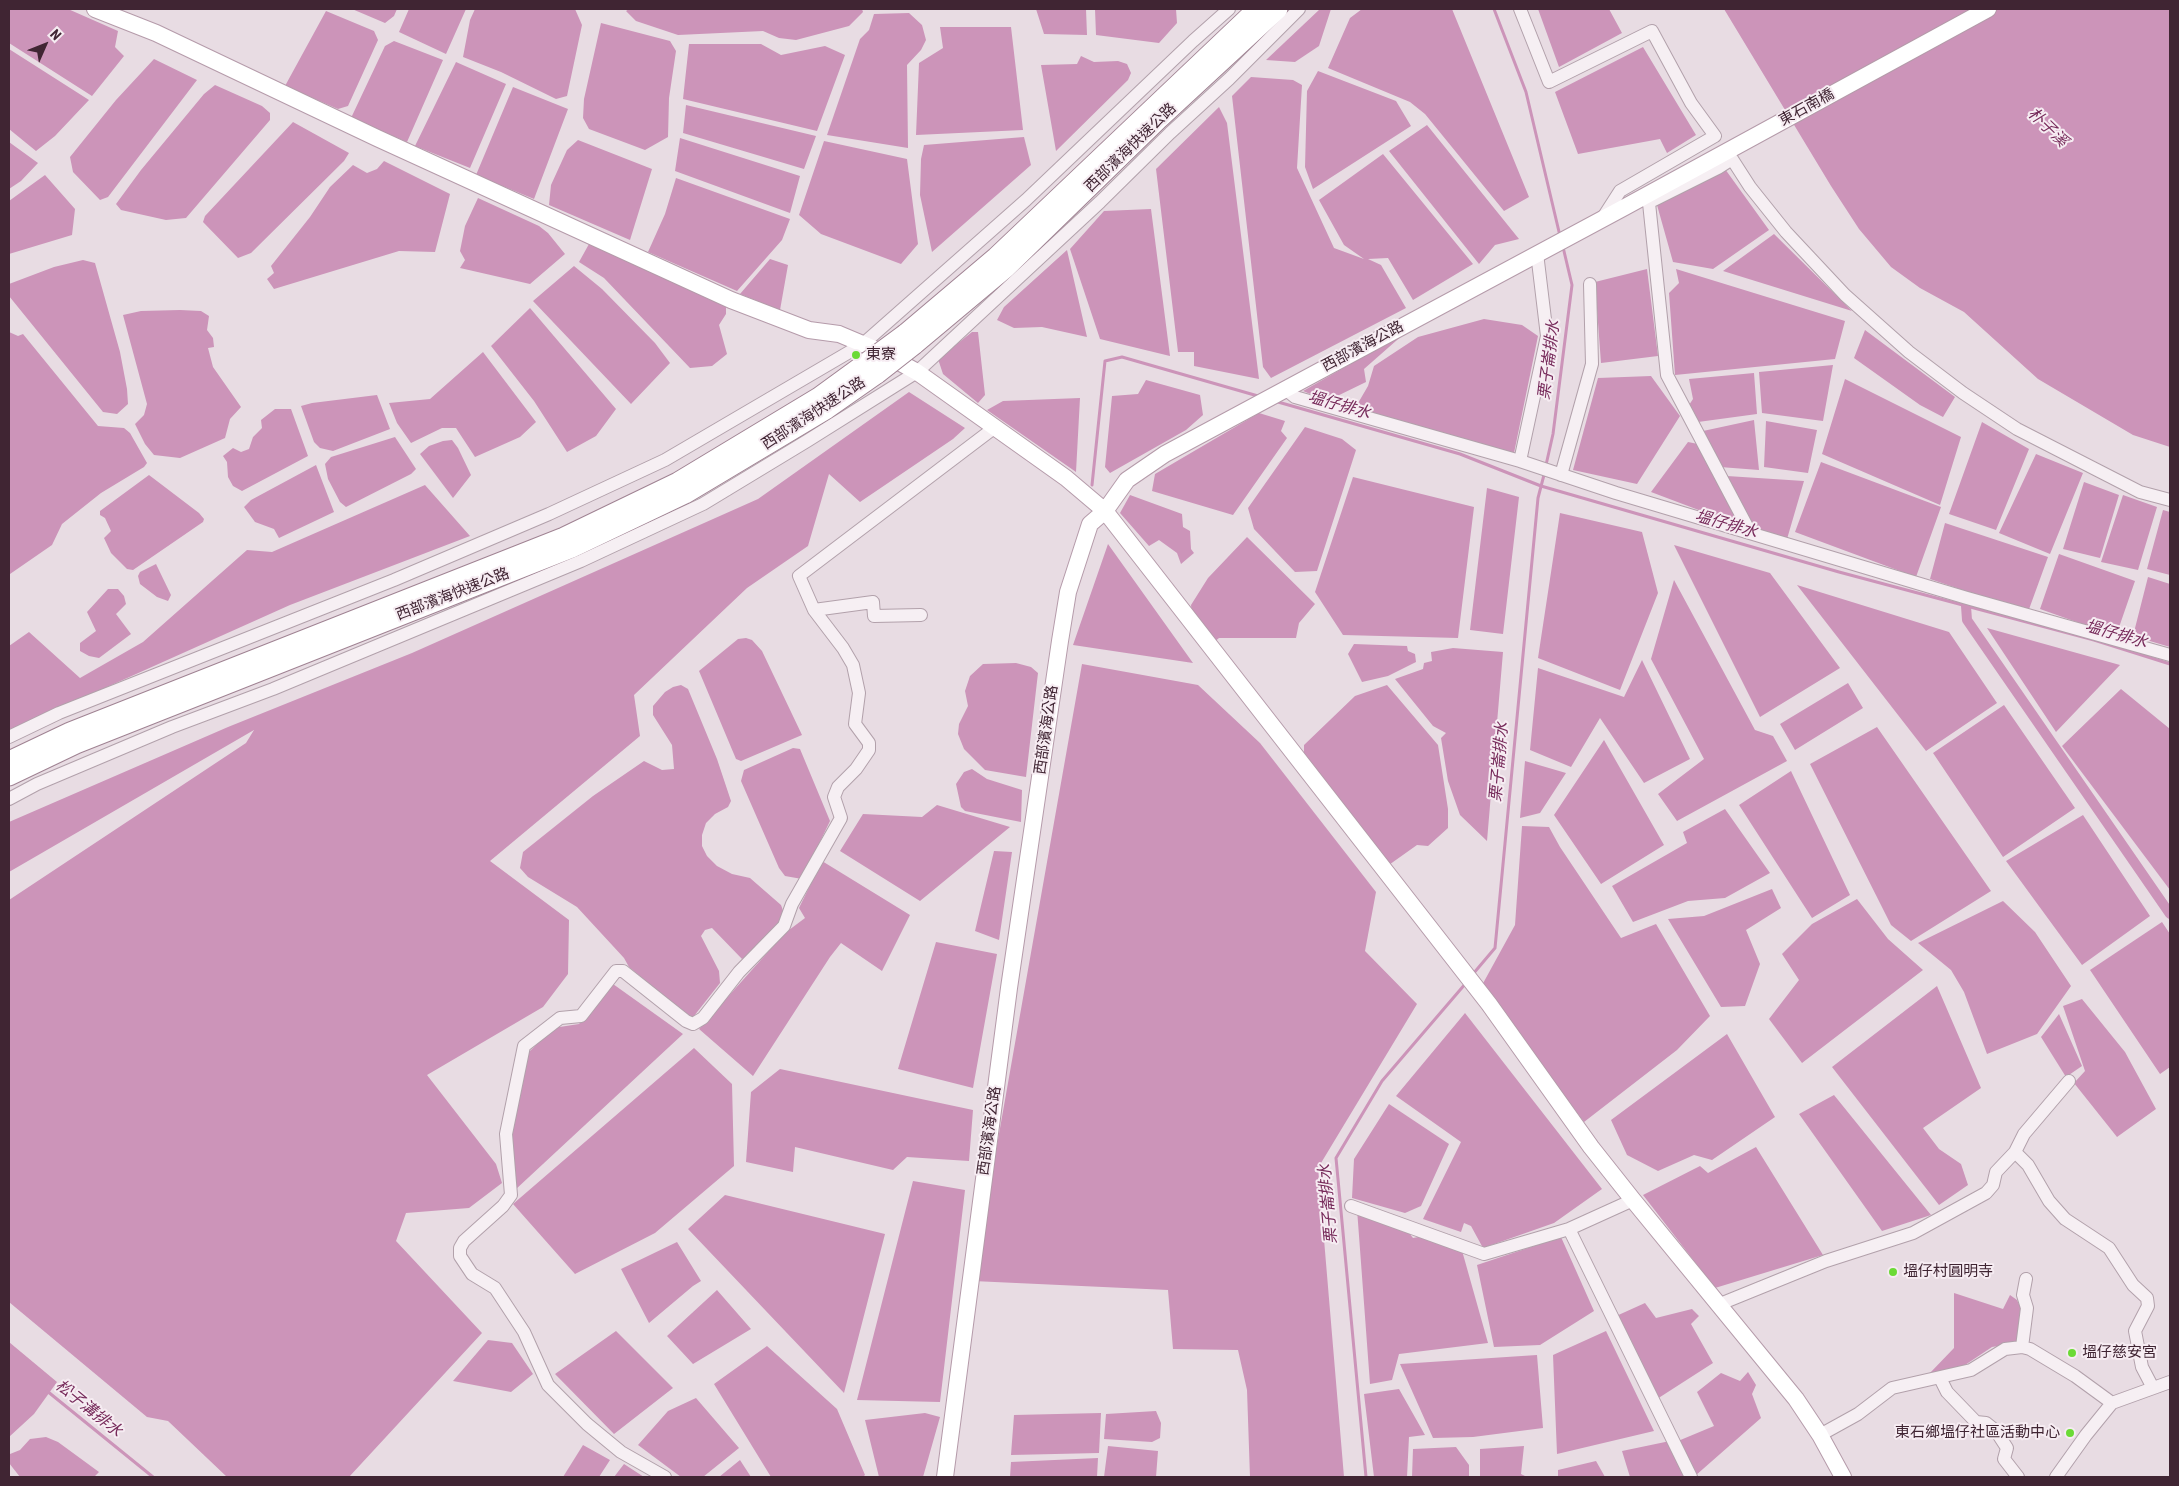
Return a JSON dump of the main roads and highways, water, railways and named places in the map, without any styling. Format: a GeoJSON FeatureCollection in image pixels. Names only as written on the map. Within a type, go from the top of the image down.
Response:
{"type":"FeatureCollection","features":[{"type":"Feature","properties":{"kind":"highway","name":"西部濱海快速公路"},"geometry":{"type":"LineString","coordinates":[[910,339],[1257,9]]}},
{"type":"Feature","properties":{"kind":"highway","name":"西部濱海快速公路"},"geometry":{"type":"LineString","coordinates":[[910,339],[1006,268],[1159,119],[1278,9]]}},
{"type":"Feature","properties":{"kind":"highway"},"geometry":{"type":"LineString","coordinates":[[872,368],[910,339]]}},
{"type":"Feature","properties":{"kind":"highway","name":"西部濱海快速公路"},"geometry":{"type":"LineString","coordinates":[[9,761],[70,732],[564,537],[678,482],[819,397],[872,368]]}},
{"type":"Feature","properties":{"kind":"highway","name":"西部濱海快速公路"},"geometry":{"type":"LineString","coordinates":[[9,776],[76,744],[572,548],[685,494],[827,409],[872,368]]}},
{"type":"Feature","properties":{"kind":"main road"},"geometry":{"type":"LineString","coordinates":[[95,9],[156,33],[377,138],[731,300],[809,330],[840,334],[863,344],[918,372],[1066,478],[1105,511],[1489,1004],[1592,1147],[1633,1200],[1796,1399],[1820,1435],[1843,1477]]}},
{"type":"Feature","properties":{"kind":"main road","name":"東石南橋"},"geometry":{"type":"LineString","coordinates":[[1597,222],[1988,9]]}},
{"type":"Feature","properties":{"kind":"main road","name":"西部濱海公路"},"geometry":{"type":"LineString","coordinates":[[945,1477],[1009,988],[1060,641],[1068,592],[1090,524],[1105,511],[1128,480],[1165,454],[1597,222]]}},
{"type":"Feature","properties":{"kind":"water"},"geometry":{"type":"Polygon","coordinates":[[[10,9],[68,9],[118,31],[115,47],[124,56],[92,96],[9,43],[10,9]]]}},
{"type":"Feature","properties":{"kind":"water"},"geometry":{"type":"Polygon","coordinates":[[[352,9],[397,9],[394,16],[385,23],[352,9]]]}},
{"type":"Feature","properties":{"kind":"water"},"geometry":{"type":"Polygon","coordinates":[[[409,9],[466,9],[446,54],[399,32],[409,9]]]}},
{"type":"Feature","properties":{"kind":"water"},"geometry":{"type":"Polygon","coordinates":[[[475,9],[575,9],[582,25],[567,96],[556,99],[501,72],[463,57],[470,20],[475,9]]]}},
{"type":"Feature","properties":{"kind":"water"},"geometry":{"type":"Polygon","coordinates":[[[629,9],[862,9],[863,12],[849,26],[796,40],[779,38],[763,31],[678,35],[636,21],[626,11],[629,9]]]}},
{"type":"Feature","properties":{"kind":"water"},"geometry":{"type":"Polygon","coordinates":[[[1036,9],[1086,9],[1087,35],[1044,34],[1036,9]]]}},
{"type":"Feature","properties":{"kind":"water"},"geometry":{"type":"Polygon","coordinates":[[[1095,9],[1176,9],[1177,23],[1159,43],[1096,35],[1095,9]]]}},
{"type":"Feature","properties":{"kind":"water"},"geometry":{"type":"Polygon","coordinates":[[[1320,9],[1331,9],[1319,46],[1295,62],[1266,60],[1320,9]]]}},
{"type":"Feature","properties":{"kind":"water"},"geometry":{"type":"Polygon","coordinates":[[[1362,9],[1452,9],[1529,197],[1504,211],[1425,114],[1410,102],[1328,68],[1350,18],[1362,9]]]}},
{"type":"Feature","properties":{"kind":"water"},"geometry":{"type":"Polygon","coordinates":[[[1538,9],[1609,9],[1622,33],[1559,67],[1538,9]]]}},
{"type":"Feature","properties":{"kind":"water","name":"朴子溪"},"geometry":{"type":"Polygon","coordinates":[[[1724,9],[2170,9],[2170,447],[2133,435],[2038,379],[1964,312],[1920,288],[1891,267],[1859,229],[1831,186],[1724,9]]]}},
{"type":"Feature","properties":{"kind":"water"},"geometry":{"type":"Polygon","coordinates":[[[326,11],[374,31],[378,40],[348,106],[338,109],[285,86],[326,11]]]}},
{"type":"Feature","properties":{"kind":"water"},"geometry":{"type":"Polygon","coordinates":[[[909,13],[922,25],[926,40],[921,50],[907,65],[908,148],[827,135],[860,39],[869,30],[874,14],[909,13]]]}},
{"type":"Feature","properties":{"kind":"water"},"geometry":{"type":"Polygon","coordinates":[[[601,23],[670,41],[676,51],[669,98],[668,137],[645,150],[589,129],[583,118],[584,99],[601,23]]]}},
{"type":"Feature","properties":{"kind":"water"},"geometry":{"type":"Polygon","coordinates":[[[940,27],[1011,27],[1023,130],[916,135],[919,63],[943,48],[940,27]]]}},
{"type":"Feature","properties":{"kind":"water"},"geometry":{"type":"Polygon","coordinates":[[[394,41],[443,60],[407,142],[351,118],[385,46],[394,41]]]}},
{"type":"Feature","properties":{"kind":"water"},"geometry":{"type":"Polygon","coordinates":[[[689,44],[761,44],[781,55],[825,46],[845,55],[817,131],[683,99],[689,44]]]}},
{"type":"Feature","properties":{"kind":"water"},"geometry":{"type":"Polygon","coordinates":[[[1643,47],[1696,135],[1667,153],[1660,139],[1578,154],[1555,92],[1643,47]]]}},
{"type":"Feature","properties":{"kind":"water"},"geometry":{"type":"Polygon","coordinates":[[[9,49],[89,100],[55,136],[36,151],[9,129],[9,49]]]}},
{"type":"Feature","properties":{"kind":"water"},"geometry":{"type":"Polygon","coordinates":[[[1081,56],[1094,62],[1118,61],[1127,64],[1131,73],[1128,80],[1056,151],[1041,65],[1077,64],[1081,56]]]}},
{"type":"Feature","properties":{"kind":"water"},"geometry":{"type":"Polygon","coordinates":[[[154,59],[197,80],[108,197],[100,200],[73,172],[70,157],[116,100],[154,59]]]}},
{"type":"Feature","properties":{"kind":"water"},"geometry":{"type":"Polygon","coordinates":[[[456,62],[506,84],[470,168],[415,146],[456,62]]]}},
{"type":"Feature","properties":{"kind":"water"},"geometry":{"type":"Polygon","coordinates":[[[1318,71],[1396,101],[1411,126],[1313,189],[1305,167],[1307,91],[1318,71]]]}},
{"type":"Feature","properties":{"kind":"water"},"geometry":{"type":"Polygon","coordinates":[[[1251,77],[1293,80],[1302,85],[1297,168],[1334,248],[1364,259],[1344,245],[1319,200],[1383,154],[1473,264],[1413,300],[1388,258],[1368,259],[1381,265],[1406,308],[1271,378],[1263,367],[1232,96],[1251,77]]]}},
{"type":"Feature","properties":{"kind":"water"},"geometry":{"type":"Polygon","coordinates":[[[215,85],[262,106],[270,113],[270,120],[186,218],[166,220],[121,210],[116,204],[141,170],[204,94],[215,85]]]}},
{"type":"Feature","properties":{"kind":"water"},"geometry":{"type":"Polygon","coordinates":[[[513,87],[568,109],[534,199],[476,175],[513,87]]]}},
{"type":"Feature","properties":{"kind":"water"},"geometry":{"type":"Polygon","coordinates":[[[686,105],[816,136],[804,169],[683,133],[686,105]]]}},
{"type":"Feature","properties":{"kind":"water"},"geometry":{"type":"Polygon","coordinates":[[[1219,107],[1227,123],[1259,379],[1194,366],[1194,352],[1178,352],[1156,169],[1219,107]]]}},
{"type":"Feature","properties":{"kind":"water"},"geometry":{"type":"Polygon","coordinates":[[[293,122],[349,153],[344,161],[251,253],[238,258],[203,222],[205,216],[293,122]]]}},
{"type":"Feature","properties":{"kind":"water"},"geometry":{"type":"Polygon","coordinates":[[[1427,125],[1519,239],[1495,245],[1479,264],[1389,151],[1427,125]]]}},
{"type":"Feature","properties":{"kind":"water"},"geometry":{"type":"Polygon","coordinates":[[[1024,137],[1031,165],[932,252],[920,195],[921,159],[924,145],[1024,137]]]}},
{"type":"Feature","properties":{"kind":"water"},"geometry":{"type":"Polygon","coordinates":[[[680,138],[800,176],[790,213],[675,171],[680,138]]]}},
{"type":"Feature","properties":{"kind":"water"},"geometry":{"type":"Polygon","coordinates":[[[578,140],[652,169],[630,240],[549,205],[551,185],[567,150],[578,140]]]}},
{"type":"Feature","properties":{"kind":"water"},"geometry":{"type":"Polygon","coordinates":[[[824,141],[907,159],[918,244],[901,264],[821,234],[799,215],[824,141]]]}},
{"type":"Feature","properties":{"kind":"water"},"geometry":{"type":"Polygon","coordinates":[[[9,142],[38,163],[21,181],[9,189],[9,142]]]}},
{"type":"Feature","properties":{"kind":"water"},"geometry":{"type":"Polygon","coordinates":[[[384,161],[450,194],[435,252],[399,251],[274,289],[267,279],[274,273],[271,266],[310,217],[330,187],[353,165],[367,173],[377,169],[384,161]]]}},
{"type":"Feature","properties":{"kind":"water"},"geometry":{"type":"Polygon","coordinates":[[[1725,169],[1769,230],[1713,269],[1673,262],[1657,205],[1725,169]]]}},
{"type":"Feature","properties":{"kind":"water"},"geometry":{"type":"Polygon","coordinates":[[[45,175],[75,209],[72,235],[9,254],[9,201],[45,175]]]}},
{"type":"Feature","properties":{"kind":"water"},"geometry":{"type":"Polygon","coordinates":[[[676,178],[790,219],[782,240],[737,291],[648,252],[665,214],[676,178]]]}},
{"type":"Feature","properties":{"kind":"water"},"geometry":{"type":"Polygon","coordinates":[[[478,198],[539,226],[548,233],[565,254],[530,284],[460,268],[465,260],[460,251],[465,226],[478,198]]]}},
{"type":"Feature","properties":{"kind":"water"},"geometry":{"type":"Polygon","coordinates":[[[1151,209],[1170,356],[1100,339],[1070,249],[1104,211],[1151,209]]]}},
{"type":"Feature","properties":{"kind":"water"},"geometry":{"type":"Polygon","coordinates":[[[1774,234],[1852,311],[1723,271],[1774,234]]]}},
{"type":"Feature","properties":{"kind":"water"},"geometry":{"type":"Polygon","coordinates":[[[589,244],[726,305],[726,314],[719,325],[727,354],[712,366],[690,368],[604,278],[579,262],[589,244]]]}},
{"type":"Feature","properties":{"kind":"water"},"geometry":{"type":"Polygon","coordinates":[[[1067,250],[1087,337],[1042,327],[1014,328],[997,320],[1004,307],[1067,250]]]}},
{"type":"Feature","properties":{"kind":"water"},"geometry":{"type":"Polygon","coordinates":[[[770,259],[788,265],[780,310],[740,294],[770,259]]]}},
{"type":"Feature","properties":{"kind":"water"},"geometry":{"type":"Polygon","coordinates":[[[83,260],[95,263],[120,352],[128,404],[117,414],[103,412],[9,296],[9,284],[54,267],[83,260]]]}},
{"type":"Feature","properties":{"kind":"water"},"geometry":{"type":"Polygon","coordinates":[[[574,266],[602,289],[655,343],[670,363],[631,404],[533,301],[574,266]]]}},
{"type":"Feature","properties":{"kind":"water"},"geometry":{"type":"Polygon","coordinates":[[[1647,269],[1658,356],[1601,363],[1595,282],[1647,269]]]}},
{"type":"Feature","properties":{"kind":"water"},"geometry":{"type":"Polygon","coordinates":[[[1676,269],[1845,321],[1835,359],[1675,375],[1669,293],[1679,283],[1676,269]]]}},
{"type":"Feature","properties":{"kind":"water"},"geometry":{"type":"Polygon","coordinates":[[[530,308],[616,409],[596,436],[567,452],[534,401],[491,346],[530,308]]]}},
{"type":"Feature","properties":{"kind":"water"},"geometry":{"type":"Polygon","coordinates":[[[141,311],[201,311],[209,316],[207,330],[213,338],[214,347],[208,348],[213,367],[241,407],[230,419],[225,438],[180,458],[154,455],[145,444],[135,424],[144,415],[147,404],[123,315],[141,311]]]}},
{"type":"Feature","properties":{"kind":"water"},"geometry":{"type":"Polygon","coordinates":[[[1484,319],[1522,325],[1538,336],[1514,453],[1354,410],[1368,386],[1374,366],[1418,337],[1484,319]]]}},
{"type":"Feature","properties":{"kind":"water"},"geometry":{"type":"Polygon","coordinates":[[[1865,330],[1955,397],[1943,417],[1920,405],[1854,358],[1865,330]]]}},
{"type":"Feature","properties":{"kind":"water"},"geometry":{"type":"Polygon","coordinates":[[[9,332],[18,336],[23,334],[98,426],[124,428],[130,433],[147,463],[144,467],[101,493],[62,524],[52,545],[10,574],[9,573],[9,332]]]}},
{"type":"Feature","properties":{"kind":"water"},"geometry":{"type":"Polygon","coordinates":[[[972,332],[978,332],[985,395],[978,403],[943,374],[938,359],[972,332]]]}},
{"type":"Feature","properties":{"kind":"water"},"geometry":{"type":"Polygon","coordinates":[[[1405,333],[1364,369],[1366,382],[1327,401],[1303,391],[1405,333]]]}},
{"type":"Feature","properties":{"kind":"water"},"geometry":{"type":"Polygon","coordinates":[[[483,352],[536,422],[520,437],[475,457],[456,428],[442,428],[411,443],[397,423],[389,403],[430,399],[483,352]]]}},
{"type":"Feature","properties":{"kind":"water"},"geometry":{"type":"Polygon","coordinates":[[[1833,365],[1823,421],[1762,413],[1759,372],[1833,365]]]}},
{"type":"Feature","properties":{"kind":"water"},"geometry":{"type":"Polygon","coordinates":[[[1754,373],[1757,414],[1698,422],[1689,405],[1693,399],[1689,379],[1754,373]]]}},
{"type":"Feature","properties":{"kind":"water"},"geometry":{"type":"Polygon","coordinates":[[[1651,376],[1680,416],[1637,484],[1573,470],[1598,378],[1651,376]]]}},
{"type":"Feature","properties":{"kind":"water"},"geometry":{"type":"Polygon","coordinates":[[[1845,379],[1961,437],[1940,505],[1822,454],[1845,379]]]}},
{"type":"Feature","properties":{"kind":"water"},"geometry":{"type":"Polygon","coordinates":[[[1146,380],[1200,395],[1203,415],[1186,430],[1110,473],[1105,467],[1112,396],[1138,394],[1146,380]]]}},
{"type":"Feature","properties":{"kind":"water"},"geometry":{"type":"Polygon","coordinates":[[[909,392],[965,428],[953,439],[860,502],[829,474],[808,546],[747,588],[634,695],[640,736],[490,861],[569,920],[568,974],[543,1007],[427,1075],[496,1164],[502,1183],[469,1208],[406,1213],[396,1241],[482,1333],[349,1477],[227,1477],[168,1421],[147,1417],[9,1302],[9,900],[246,743],[254,730],[9,872],[9,822],[228,727],[412,653],[758,499],[909,392]]]}},
{"type":"Feature","properties":{"kind":"water"},"geometry":{"type":"Polygon","coordinates":[[[377,395],[390,429],[333,451],[320,448],[314,442],[301,406],[377,395]]]}},
{"type":"Feature","properties":{"kind":"water"},"geometry":{"type":"Polygon","coordinates":[[[1080,398],[1076,472],[987,410],[1003,401],[1080,398]]]}},
{"type":"Feature","properties":{"kind":"water"},"geometry":{"type":"Polygon","coordinates":[[[275,409],[291,409],[308,456],[242,491],[233,486],[228,477],[227,462],[223,456],[233,448],[241,452],[249,449],[253,437],[262,428],[261,420],[275,409]]]}},
{"type":"Feature","properties":{"kind":"water"},"geometry":{"type":"Polygon","coordinates":[[[1259,413],[1285,421],[1281,431],[1287,438],[1233,515],[1152,491],[1155,474],[1259,413]]]}},
{"type":"Feature","properties":{"kind":"water"},"geometry":{"type":"Polygon","coordinates":[[[1754,420],[1759,470],[1720,467],[1703,431],[1754,420]]]}},
{"type":"Feature","properties":{"kind":"water"},"geometry":{"type":"Polygon","coordinates":[[[1766,421],[1817,430],[1808,473],[1764,467],[1766,421]]]}},
{"type":"Feature","properties":{"kind":"water"},"geometry":{"type":"Polygon","coordinates":[[[1982,422],[2029,449],[1996,530],[1949,514],[1982,422]]]}},
{"type":"Feature","properties":{"kind":"water"},"geometry":{"type":"Polygon","coordinates":[[[1305,427],[1342,439],[1356,450],[1317,571],[1295,572],[1254,529],[1248,508],[1305,427]]]}},
{"type":"Feature","properties":{"kind":"water"},"geometry":{"type":"Polygon","coordinates":[[[395,437],[416,469],[411,474],[346,507],[340,502],[328,479],[325,464],[331,457],[395,437]]]}},
{"type":"Feature","properties":{"kind":"water"},"geometry":{"type":"Polygon","coordinates":[[[452,440],[471,475],[453,498],[420,454],[429,446],[452,440]]]}},
{"type":"Feature","properties":{"kind":"water"},"geometry":{"type":"Polygon","coordinates":[[[1688,442],[1698,444],[1741,526],[1651,492],[1688,442]]]}},
{"type":"Feature","properties":{"kind":"water"},"geometry":{"type":"Polygon","coordinates":[[[2036,454],[2083,473],[2050,554],[1999,533],[2036,454]]]}},
{"type":"Feature","properties":{"kind":"water"},"geometry":{"type":"Polygon","coordinates":[[[1821,462],[1941,507],[1916,577],[1795,532],[1821,462]]]}},
{"type":"Feature","properties":{"kind":"water"},"geometry":{"type":"Polygon","coordinates":[[[316,465],[334,512],[279,538],[274,529],[255,522],[244,507],[251,500],[316,465]]]}},
{"type":"Feature","properties":{"kind":"water"},"geometry":{"type":"Polygon","coordinates":[[[149,475],[199,513],[204,519],[203,522],[133,570],[127,569],[111,553],[104,538],[111,531],[105,518],[100,515],[100,511],[149,475]]]}},
{"type":"Feature","properties":{"kind":"water"},"geometry":{"type":"Polygon","coordinates":[[[1727,476],[1804,481],[1787,539],[1754,529],[1727,476]]]}},
{"type":"Feature","properties":{"kind":"water"},"geometry":{"type":"Polygon","coordinates":[[[1353,477],[1474,507],[1458,638],[1343,635],[1315,592],[1353,477]]]}},
{"type":"Feature","properties":{"kind":"water"},"geometry":{"type":"Polygon","coordinates":[[[2084,482],[2119,495],[2100,558],[2063,549],[2084,482]]]}},
{"type":"Feature","properties":{"kind":"water"},"geometry":{"type":"Polygon","coordinates":[[[425,485],[470,536],[290,605],[9,731],[9,646],[29,632],[80,678],[143,642],[247,550],[272,552],[425,485]]]}},
{"type":"Feature","properties":{"kind":"water"},"geometry":{"type":"Polygon","coordinates":[[[1487,488],[1519,497],[1503,634],[1470,630],[1487,488]]]}},
{"type":"Feature","properties":{"kind":"water"},"geometry":{"type":"Polygon","coordinates":[[[1130,495],[1182,514],[1183,527],[1190,531],[1191,549],[1194,553],[1181,564],[1177,553],[1159,540],[1149,546],[1120,513],[1130,495]]]}},
{"type":"Feature","properties":{"kind":"water"},"geometry":{"type":"Polygon","coordinates":[[[2123,495],[2157,507],[2138,570],[2101,562],[2123,495]]]}},
{"type":"Feature","properties":{"kind":"water"},"geometry":{"type":"Polygon","coordinates":[[[2163,510],[2170,512],[2170,575],[2147,569],[2163,510]]]}},
{"type":"Feature","properties":{"kind":"water"},"geometry":{"type":"Polygon","coordinates":[[[1560,513],[1642,532],[1658,593],[1620,690],[1538,658],[1560,513]]]}},
{"type":"Feature","properties":{"kind":"water"},"geometry":{"type":"Polygon","coordinates":[[[1945,523],[2048,557],[2028,612],[1930,579],[1945,523]]]}},
{"type":"Feature","properties":{"kind":"water"},"geometry":{"type":"Polygon","coordinates":[[[1247,537],[1315,604],[1299,623],[1296,638],[1219,638],[1213,643],[1192,615],[1191,605],[1208,578],[1247,537]]]}},
{"type":"Feature","properties":{"kind":"water"},"geometry":{"type":"Polygon","coordinates":[[[1108,544],[1193,663],[1073,645],[1108,544]]]}},
{"type":"Feature","properties":{"kind":"water"},"geometry":{"type":"Polygon","coordinates":[[[1674,545],[1770,573],[1840,668],[1760,717],[1674,545]]]}},
{"type":"Feature","properties":{"kind":"water"},"geometry":{"type":"Polygon","coordinates":[[[2059,554],[2135,581],[2116,636],[2040,609],[2059,554]]]}},
{"type":"Feature","properties":{"kind":"water"},"geometry":{"type":"Polygon","coordinates":[[[156,564],[171,595],[168,601],[157,597],[140,584],[138,576],[140,572],[156,564]]]}},
{"type":"Feature","properties":{"kind":"water"},"geometry":{"type":"Polygon","coordinates":[[[2148,577],[2170,584],[2170,647],[2133,636],[2148,577]]]}},
{"type":"Feature","properties":{"kind":"water"},"geometry":{"type":"Polygon","coordinates":[[[1674,580],[1755,730],[1773,736],[1787,761],[1677,821],[1658,794],[1704,759],[1651,659],[1674,580]]]}},
{"type":"Feature","properties":{"kind":"water"},"geometry":{"type":"Polygon","coordinates":[[[1797,585],[1949,632],[1997,703],[1926,751],[1797,585]]]}},
{"type":"Feature","properties":{"kind":"water"},"geometry":{"type":"Polygon","coordinates":[[[108,589],[118,589],[124,596],[126,604],[116,614],[131,634],[99,658],[89,656],[80,651],[80,643],[96,631],[87,612],[108,589]]]}},
{"type":"Feature","properties":{"kind":"water"},"geometry":{"type":"Polygon","coordinates":[[[1987,628],[2120,665],[2056,732],[1987,628]]]}},
{"type":"Feature","properties":{"kind":"water"},"geometry":{"type":"Polygon","coordinates":[[[746,638],[752,640],[762,651],[802,735],[741,761],[736,759],[699,671],[738,639],[746,638]]]}},
{"type":"Feature","properties":{"kind":"water"},"geometry":{"type":"Polygon","coordinates":[[[1354,644],[1407,646],[1408,651],[1415,654],[1416,662],[1388,676],[1362,682],[1348,654],[1354,644]]]}},
{"type":"Feature","properties":{"kind":"water"},"geometry":{"type":"Polygon","coordinates":[[[1453,648],[1503,652],[1487,841],[1460,815],[1448,781],[1441,738],[1446,733],[1433,726],[1395,679],[1423,669],[1424,663],[1432,661],[1431,652],[1453,648]]]}},
{"type":"Feature","properties":{"kind":"water"},"geometry":{"type":"Polygon","coordinates":[[[1642,660],[1690,759],[1644,783],[1600,718],[1571,767],[1530,750],[1538,668],[1624,697],[1642,660]]]}},
{"type":"Feature","properties":{"kind":"water"},"geometry":{"type":"Polygon","coordinates":[[[1016,663],[1031,667],[1038,673],[1026,777],[985,770],[964,749],[958,734],[959,724],[968,706],[965,691],[970,676],[983,664],[1016,663]]]}},
{"type":"Feature","properties":{"kind":"water"},"geometry":{"type":"Polygon","coordinates":[[[1082,664],[1198,685],[1260,743],[1376,892],[1365,951],[1417,1004],[1318,1168],[1344,1477],[1250,1477],[1247,1390],[1238,1350],[1173,1349],[1168,1290],[973,1281],[1082,664]]]}},
{"type":"Feature","properties":{"kind":"water"},"geometry":{"type":"Polygon","coordinates":[[[1848,683],[1863,708],[1795,750],[1780,724],[1848,683]]]}},
{"type":"Feature","properties":{"kind":"water"},"geometry":{"type":"Polygon","coordinates":[[[681,685],[688,689],[717,759],[731,801],[728,807],[715,814],[706,823],[702,835],[702,846],[707,856],[717,866],[732,874],[750,878],[781,905],[785,916],[742,959],[712,928],[705,930],[701,936],[719,971],[720,983],[694,1016],[690,1018],[629,967],[624,958],[577,907],[528,877],[520,868],[523,852],[593,796],[644,761],[662,770],[674,769],[672,745],[653,715],[653,706],[665,692],[681,685]]]}},
{"type":"Feature","properties":{"kind":"water"},"geometry":{"type":"Polygon","coordinates":[[[1387,685],[1438,745],[1448,809],[1448,828],[1428,846],[1417,845],[1386,867],[1304,762],[1304,745],[1355,696],[1387,685]]]}},
{"type":"Feature","properties":{"kind":"water"},"geometry":{"type":"Polygon","coordinates":[[[2121,689],[2170,729],[2170,890],[2062,746],[2121,689]]]}},
{"type":"Feature","properties":{"kind":"water"},"geometry":{"type":"Polygon","coordinates":[[[2004,705],[2075,808],[2003,857],[1933,753],[2004,705]]]}},
{"type":"Feature","properties":{"kind":"water"},"geometry":{"type":"Polygon","coordinates":[[[1877,727],[1991,891],[1911,941],[1891,925],[1810,764],[1877,727]]]}},
{"type":"Feature","properties":{"kind":"water"},"geometry":{"type":"Polygon","coordinates":[[[1604,740],[1664,845],[1601,884],[1554,815],[1604,740]]]}},
{"type":"Feature","properties":{"kind":"water"},"geometry":{"type":"Polygon","coordinates":[[[793,748],[800,749],[830,821],[802,879],[785,876],[779,868],[741,781],[744,770],[793,748]]]}},
{"type":"Feature","properties":{"kind":"water"},"geometry":{"type":"Polygon","coordinates":[[[1525,761],[1566,773],[1540,813],[1520,818],[1525,761]]]}},
{"type":"Feature","properties":{"kind":"water"},"geometry":{"type":"Polygon","coordinates":[[[972,769],[987,779],[1022,790],[1021,822],[965,811],[961,807],[956,784],[964,772],[972,769]]]}},
{"type":"Feature","properties":{"kind":"water"},"geometry":{"type":"Polygon","coordinates":[[[1791,771],[1850,895],[1812,918],[1739,805],[1791,771]]]}},
{"type":"Feature","properties":{"kind":"water"},"geometry":{"type":"Polygon","coordinates":[[[937,805],[1010,827],[920,901],[840,851],[863,814],[922,817],[937,805]]]}},
{"type":"Feature","properties":{"kind":"water"},"geometry":{"type":"Polygon","coordinates":[[[1725,809],[1770,873],[1725,898],[1688,901],[1633,922],[1612,886],[1687,843],[1683,832],[1725,809]]]}},
{"type":"Feature","properties":{"kind":"water"},"geometry":{"type":"Polygon","coordinates":[[[2083,815],[2150,916],[2082,965],[2006,861],[2083,815]]]}},
{"type":"Feature","properties":{"kind":"water"},"geometry":{"type":"Polygon","coordinates":[[[1522,826],[1549,827],[1560,847],[1621,938],[1656,924],[1710,1016],[1677,1050],[1584,1122],[1481,987],[1515,925],[1522,826]]]}},
{"type":"Feature","properties":{"kind":"water"},"geometry":{"type":"Polygon","coordinates":[[[994,851],[1012,852],[999,940],[975,931],[994,851]]]}},
{"type":"Feature","properties":{"kind":"water"},"geometry":{"type":"Polygon","coordinates":[[[822,861],[910,915],[882,971],[841,943],[753,1076],[699,1029],[785,933],[805,918],[799,908],[822,861]]]}},
{"type":"Feature","properties":{"kind":"water"},"geometry":{"type":"Polygon","coordinates":[[[1772,889],[1781,908],[1746,930],[1760,964],[1745,1006],[1721,1007],[1668,919],[1704,916],[1772,889]]]}},
{"type":"Feature","properties":{"kind":"water"},"geometry":{"type":"Polygon","coordinates":[[[1857,899],[1888,939],[1923,970],[1802,1063],[1769,1019],[1799,980],[1782,954],[1812,924],[1857,899]]]}},
{"type":"Feature","properties":{"kind":"water"},"geometry":{"type":"Polygon","coordinates":[[[2003,901],[2035,932],[2071,986],[2037,1034],[1987,1054],[1964,992],[1951,970],[1918,943],[2003,901]]]}},
{"type":"Feature","properties":{"kind":"water"},"geometry":{"type":"Polygon","coordinates":[[[2162,922],[2170,934],[2170,1067],[2160,1074],[2090,970],[2162,922]]]}},
{"type":"Feature","properties":{"kind":"water"},"geometry":{"type":"Polygon","coordinates":[[[936,942],[997,954],[973,1088],[898,1069],[936,942]]]}},
{"type":"Feature","properties":{"kind":"water"},"geometry":{"type":"Polygon","coordinates":[[[613,984],[683,1034],[515,1190],[510,1135],[528,1053],[553,1028],[579,1024],[613,984]]]}},
{"type":"Feature","properties":{"kind":"water"},"geometry":{"type":"Polygon","coordinates":[[[1937,986],[1981,1088],[1923,1128],[1939,1149],[1961,1164],[1968,1185],[1939,1205],[1832,1067],[1937,986]]]}},
{"type":"Feature","properties":{"kind":"water"},"geometry":{"type":"Polygon","coordinates":[[[2082,999],[2125,1052],[2156,1109],[2117,1137],[2074,1083],[2085,1071],[2063,1006],[2082,999]]]}},
{"type":"Feature","properties":{"kind":"water"},"geometry":{"type":"Polygon","coordinates":[[[1465,1013],[1602,1189],[1554,1223],[1483,1248],[1471,1226],[1464,1223],[1461,1232],[1423,1219],[1461,1142],[1396,1096],[1465,1013]]]}},
{"type":"Feature","properties":{"kind":"water"},"geometry":{"type":"Polygon","coordinates":[[[2059,1014],[2082,1066],[2066,1077],[2041,1037],[2059,1014]]]}},
{"type":"Feature","properties":{"kind":"water"},"geometry":{"type":"Polygon","coordinates":[[[1727,1034],[1775,1117],[1712,1160],[1694,1155],[1658,1171],[1627,1155],[1611,1120],[1727,1034]]]}},
{"type":"Feature","properties":{"kind":"water"},"geometry":{"type":"Polygon","coordinates":[[[694,1048],[732,1084],[734,1166],[655,1233],[575,1274],[513,1204],[694,1048]]]}},
{"type":"Feature","properties":{"kind":"water"},"geometry":{"type":"Polygon","coordinates":[[[780,1069],[973,1110],[969,1161],[907,1157],[893,1170],[795,1147],[793,1172],[746,1162],[751,1092],[780,1069]]]}},
{"type":"Feature","properties":{"kind":"water"},"geometry":{"type":"Polygon","coordinates":[[[1834,1095],[1931,1215],[1882,1231],[1799,1114],[1834,1095]]]}},
{"type":"Feature","properties":{"kind":"water"},"geometry":{"type":"Polygon","coordinates":[[[1389,1104],[1449,1144],[1421,1206],[1405,1213],[1352,1198],[1354,1159],[1389,1104]]]}},
{"type":"Feature","properties":{"kind":"water"},"geometry":{"type":"Polygon","coordinates":[[[1756,1147],[1823,1255],[1715,1288],[1643,1195],[1700,1166],[1708,1173],[1756,1147]]]}},
{"type":"Feature","properties":{"kind":"water"},"geometry":{"type":"Polygon","coordinates":[[[913,1181],[965,1190],[940,1402],[857,1400],[913,1181]]]}},
{"type":"Feature","properties":{"kind":"water"},"geometry":{"type":"Polygon","coordinates":[[[725,1195],[885,1234],[844,1393],[688,1229],[725,1195]]]}},
{"type":"Feature","properties":{"kind":"water"},"geometry":{"type":"Polygon","coordinates":[[[1357,1209],[1402,1224],[1413,1238],[1428,1235],[1461,1247],[1488,1343],[1399,1354],[1392,1380],[1370,1384],[1357,1209]]]}},
{"type":"Feature","properties":{"kind":"water"},"geometry":{"type":"Polygon","coordinates":[[[1561,1237],[1594,1311],[1540,1345],[1494,1347],[1477,1265],[1561,1237]]]}},
{"type":"Feature","properties":{"kind":"water"},"geometry":{"type":"Polygon","coordinates":[[[677,1242],[701,1281],[649,1323],[621,1269],[677,1242]]]}},
{"type":"Feature","properties":{"kind":"water"},"geometry":{"type":"Polygon","coordinates":[[[717,1290],[751,1329],[693,1364],[667,1336],[717,1290]]]}},
{"type":"Feature","properties":{"kind":"water"},"geometry":{"type":"Polygon","coordinates":[[[1954,1293],[2003,1309],[2010,1295],[2017,1300],[2022,1310],[2017,1343],[1992,1347],[1965,1365],[1929,1374],[1954,1348],[1954,1293]]]}},
{"type":"Feature","properties":{"kind":"water"},"geometry":{"type":"Polygon","coordinates":[[[1645,1303],[1656,1318],[1692,1309],[1699,1316],[1691,1324],[1713,1363],[1657,1399],[1614,1317],[1645,1303]]]}},
{"type":"Feature","properties":{"kind":"water"},"geometry":{"type":"Polygon","coordinates":[[[616,1331],[673,1388],[614,1434],[555,1374],[616,1331]]]}},
{"type":"Feature","properties":{"kind":"water"},"geometry":{"type":"Polygon","coordinates":[[[1606,1331],[1654,1431],[1557,1454],[1553,1355],[1606,1331]]]}},
{"type":"Feature","properties":{"kind":"water"},"geometry":{"type":"Polygon","coordinates":[[[488,1340],[512,1343],[533,1374],[511,1392],[453,1381],[488,1340]]]}},
{"type":"Feature","properties":{"kind":"water"},"geometry":{"type":"Polygon","coordinates":[[[9,1342],[57,1382],[34,1414],[9,1437],[9,1342]]]}},
{"type":"Feature","properties":{"kind":"water"},"geometry":{"type":"Polygon","coordinates":[[[767,1346],[837,1409],[865,1475],[863,1477],[771,1477],[714,1384],[767,1346]]]}},
{"type":"Feature","properties":{"kind":"water"},"geometry":{"type":"Polygon","coordinates":[[[1537,1355],[1543,1428],[1473,1437],[1433,1438],[1400,1364],[1537,1355]]]}},
{"type":"Feature","properties":{"kind":"water"},"geometry":{"type":"Polygon","coordinates":[[[1748,1372],[1756,1385],[1752,1394],[1761,1418],[1695,1476],[1678,1441],[1714,1426],[1697,1392],[1721,1373],[1740,1381],[1748,1372]]]}},
{"type":"Feature","properties":{"kind":"water"},"geometry":{"type":"Polygon","coordinates":[[[1399,1389],[1425,1435],[1409,1437],[1407,1477],[1374,1477],[1364,1394],[1399,1389]]]}},
{"type":"Feature","properties":{"kind":"water"},"geometry":{"type":"Polygon","coordinates":[[[696,1398],[739,1448],[703,1477],[681,1477],[638,1445],[668,1411],[696,1398]]]}},
{"type":"Feature","properties":{"kind":"water"},"geometry":{"type":"Polygon","coordinates":[[[1156,1411],[1161,1423],[1160,1438],[1152,1442],[1104,1439],[1106,1414],[1156,1411]]]}},
{"type":"Feature","properties":{"kind":"water"},"geometry":{"type":"Polygon","coordinates":[[[925,1413],[940,1417],[923,1477],[879,1477],[865,1420],[925,1413]]]}},
{"type":"Feature","properties":{"kind":"water"},"geometry":{"type":"Polygon","coordinates":[[[1101,1413],[1099,1453],[1011,1455],[1014,1415],[1101,1413]]]}},
{"type":"Feature","properties":{"kind":"water"},"geometry":{"type":"Polygon","coordinates":[[[46,1437],[58,1442],[99,1472],[94,1477],[20,1477],[9,1463],[10,1454],[20,1450],[30,1439],[46,1437]]]}},
{"type":"Feature","properties":{"kind":"water"},"geometry":{"type":"Polygon","coordinates":[[[1670,1441],[1689,1477],[1630,1477],[1622,1451],[1670,1441]]]}},
{"type":"Feature","properties":{"kind":"water"},"geometry":{"type":"Polygon","coordinates":[[[583,1445],[610,1460],[599,1477],[563,1477],[583,1445]]]}},
{"type":"Feature","properties":{"kind":"water"},"geometry":{"type":"Polygon","coordinates":[[[1108,1446],[1158,1451],[1156,1477],[1104,1477],[1108,1446]]]}},
{"type":"Feature","properties":{"kind":"water"},"geometry":{"type":"Polygon","coordinates":[[[1524,1446],[1521,1474],[1527,1477],[1480,1477],[1480,1449],[1524,1446]]]}},
{"type":"Feature","properties":{"kind":"water"},"geometry":{"type":"Polygon","coordinates":[[[1456,1447],[1469,1465],[1469,1477],[1412,1477],[1413,1449],[1456,1447]]]}},
{"type":"Feature","properties":{"kind":"water"},"geometry":{"type":"Polygon","coordinates":[[[1098,1458],[1097,1477],[1010,1477],[1011,1462],[1098,1458]]]}},
{"type":"Feature","properties":{"kind":"water"},"geometry":{"type":"Polygon","coordinates":[[[740,1460],[751,1477],[719,1477],[740,1460]]]}},
{"type":"Feature","properties":{"kind":"water"},"geometry":{"type":"Polygon","coordinates":[[[1596,1461],[1605,1477],[1558,1477],[1558,1470],[1596,1461]]]}},
{"type":"Feature","properties":{"kind":"water"},"geometry":{"type":"Polygon","coordinates":[[[624,1464],[644,1477],[614,1477],[624,1464]]]}},
{"type":"Feature","properties":{"kind":"waterway","name":"栗子崙排水"},"geometry":{"type":"LineString","coordinates":[[1494,9],[1526,92],[1560,236]]}},
{"type":"Feature","properties":{"kind":"waterway","name":"栗子崙排水"},"geometry":{"type":"LineString","coordinates":[[1546,465],[1553,434],[1572,285],[1563,247]]}},
{"type":"Feature","properties":{"kind":"waterway","name":"塭仔排水"},"geometry":{"type":"LineString","coordinates":[[1092,485],[1105,361],[1122,357],[1258,396]]}},
{"type":"Feature","properties":{"kind":"waterway","name":"塭仔排水"},"geometry":{"type":"LineString","coordinates":[[1278,402],[1460,454],[1541,486],[1839,572],[2094,640],[2170,664]]}},
{"type":"Feature","properties":{"kind":"waterway","name":"栗子崙排水"},"geometry":{"type":"LineString","coordinates":[[1473,974],[1495,948],[1538,498],[1545,471]]}},
{"type":"Feature","properties":{"kind":"waterway"},"geometry":{"type":"LineString","coordinates":[[1966,606],[1967,620],[2170,914]]}},
{"type":"Feature","properties":{"kind":"waterway","name":"栗子崙排水"},"geometry":{"type":"LineString","coordinates":[[1366,1477],[1336,1158],[1382,1081],[1466,983]]}},
{"type":"Feature","properties":{"kind":"waterway","name":"松子溝排水"},"geometry":{"type":"LineString","coordinates":[[47,1391],[153,1477]]}},
{"type":"Feature","properties":{"kind":"place","name":"東寮"},"geometry":{"type":"Point","coordinates":[856,355]}},
{"type":"Feature","properties":{"kind":"place","name":"塭仔村圓明寺"},"geometry":{"type":"Point","coordinates":[1893,1272]}},
{"type":"Feature","properties":{"kind":"place","name":"塭仔慈安宮"},"geometry":{"type":"Point","coordinates":[2072,1353]}},
{"type":"Feature","properties":{"kind":"place","name":"東石鄉塭仔社區活動中心"},"geometry":{"type":"Point","coordinates":[2070,1433]}}]}
